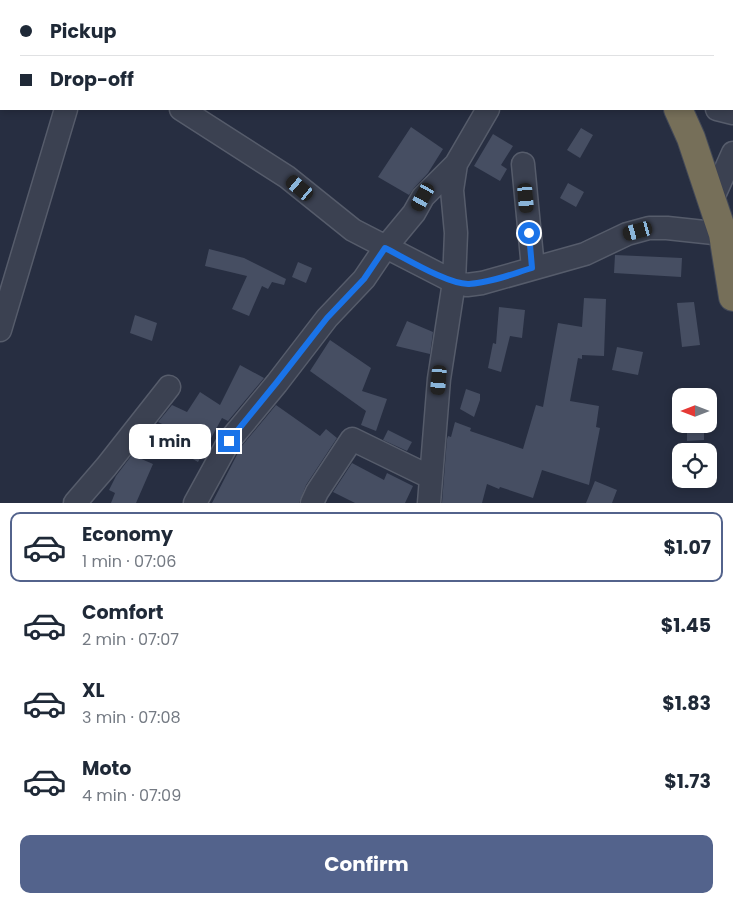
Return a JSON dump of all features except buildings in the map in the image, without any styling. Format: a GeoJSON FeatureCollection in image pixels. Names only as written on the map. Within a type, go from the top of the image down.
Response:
{"type":"FeatureCollection","features":[{"type":"Feature","properties":{"kind":"highway"},"geometry":{"type":"LineString","coordinates":[[678,110],[723,234],[733,297]]}},
{"type":"Feature","properties":{"kind":"street"},"geometry":{"type":"LineString","coordinates":[[0,330],[66,110]]}},
{"type":"Feature","properties":{"kind":"street"},"geometry":{"type":"LineString","coordinates":[[183,110],[287,177],[353,230],[454,282],[467,285],[482,283],[585,254],[627,234],[649,228],[723,234]]}},
{"type":"Feature","properties":{"kind":"street"},"geometry":{"type":"LineString","coordinates":[[195,503],[229,441],[327,318],[364,279],[385,248],[404,228],[423,197],[456,164],[487,110]]}},
{"type":"Feature","properties":{"kind":"street"},"geometry":{"type":"LineString","coordinates":[[712,200],[733,154]]}},
{"type":"Feature","properties":{"kind":"street"},"geometry":{"type":"LineString","coordinates":[[429,503],[439,380],[454,282],[456,233],[452,190],[456,164]]}},
{"type":"Feature","properties":{"kind":"street"},"geometry":{"type":"LineString","coordinates":[[523,164],[532,268]]}},
{"type":"Feature","properties":{"kind":"street"},"geometry":{"type":"LineString","coordinates":[[75,503],[169,387]]}},
{"type":"Feature","properties":{"kind":"street"},"geometry":{"type":"LineString","coordinates":[[312,503],[317,492],[352,439],[430,477]]}},
{"type":"Feature","properties":{"kind":"route"},"geometry":{"type":"LineString","coordinates":[[229,441],[327,318],[364,279],[385,248],[454,282],[467,285],[482,283],[532,268],[529,233]]}}]}
